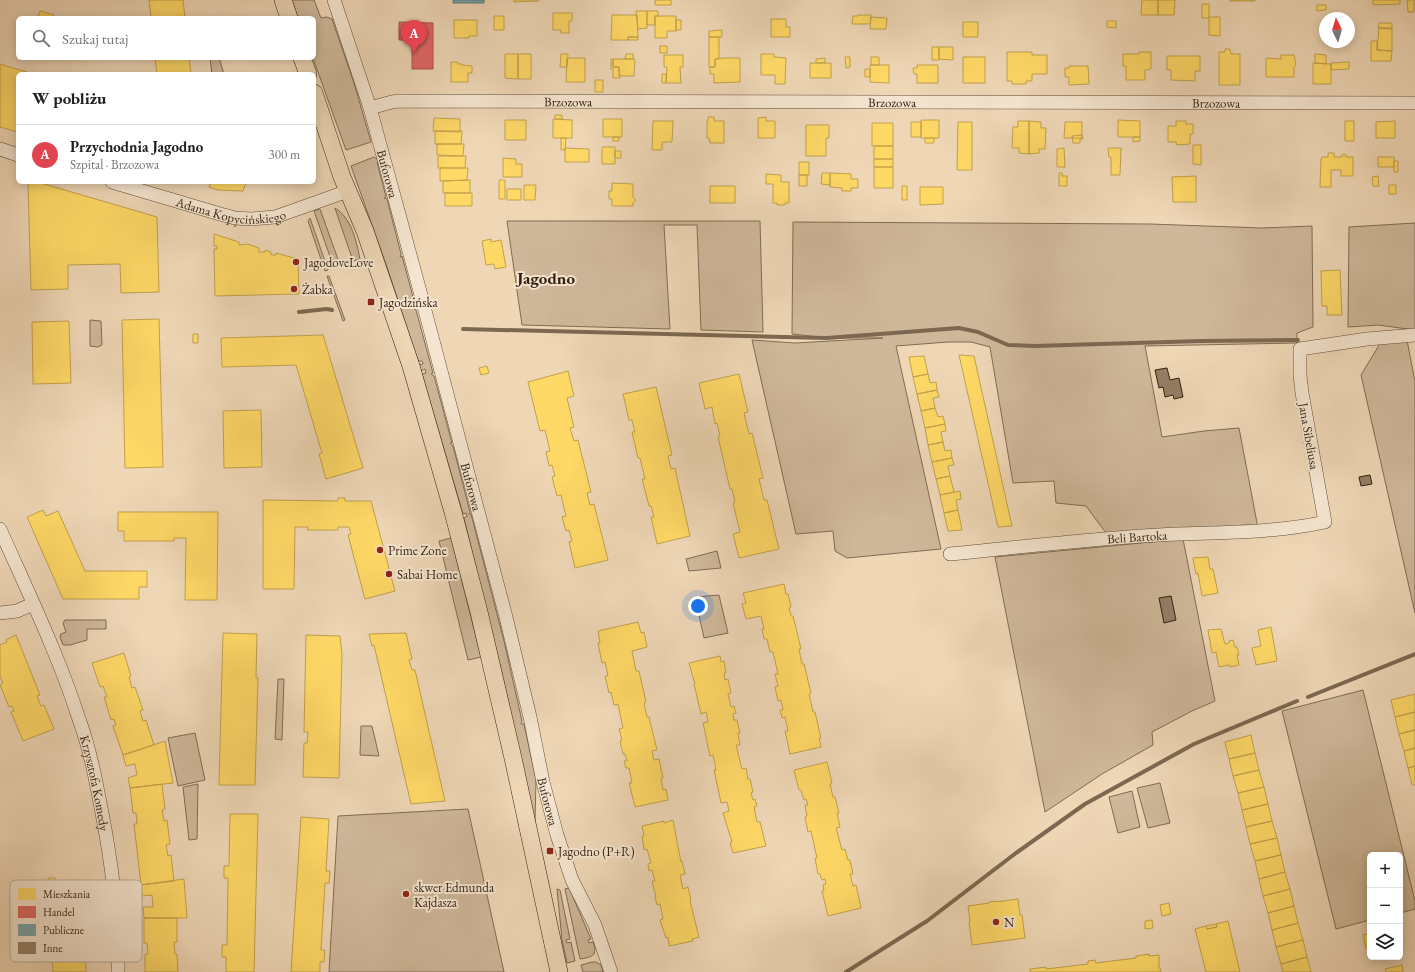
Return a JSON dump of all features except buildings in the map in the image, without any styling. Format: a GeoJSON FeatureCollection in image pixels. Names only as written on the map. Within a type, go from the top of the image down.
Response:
{"type":"FeatureCollection","features":[{"type":"Feature","properties":{"kind":"main road"},"geometry":{"type":"LineString","coordinates":[[283,0],[288,16]]}},
{"type":"Feature","properties":{"kind":"main road"},"geometry":{"type":"LineString","coordinates":[[303,60],[307,72]]}},
{"type":"Feature","properties":{"kind":"main road","name":"Buforowa"},"geometry":{"type":"LineString","coordinates":[[316,98],[348,191],[365,232],[410,366],[453,512],[480,612],[513,758],[558,972]]}},
{"type":"Feature","properties":{"kind":"street","name":"Buforowa"},"geometry":{"type":"LineString","coordinates":[[334,0],[370,108],[418,284],[496,578],[530,717],[543,782],[557,835],[572,880],[595,926],[611,972]]}},
{"type":"Feature","properties":{"kind":"street","name":"Brzozowa"},"geometry":{"type":"LineString","coordinates":[[370,108],[400,101],[1415,103]]}},
{"type":"Feature","properties":{"kind":"street"},"geometry":{"type":"LineString","coordinates":[[0,149],[16,154]]}},
{"type":"Feature","properties":{"kind":"street","name":"Adama Kopycińskiego"},"geometry":{"type":"LineString","coordinates":[[119,184],[235,218],[250,219],[274,217],[348,191]]}},
{"type":"Feature","properties":{"kind":"street","name":"Jana Sibeliusa"},"geometry":{"type":"LineString","coordinates":[[1324,522],[1302,393],[1300,349],[1367,339],[1415,335]]}},
{"type":"Feature","properties":{"kind":"street","name":"Beli Bartoka"},"geometry":{"type":"LineString","coordinates":[[950,554],[1158,535],[1222,534],[1301,527],[1324,522]]}},
{"type":"Feature","properties":{"kind":"street","name":"Krzysztofa Komedy"},"geometry":{"type":"LineString","coordinates":[[0,529],[55,654],[80,719],[96,779],[109,852],[112,880]]}},
{"type":"Feature","properties":{"kind":"street"},"geometry":{"type":"LineString","coordinates":[[0,613],[17,611],[33,604]]}},
{"type":"Feature","properties":{"kind":"street","name":"Krzysztofa Komedy"},"geometry":{"type":"LineString","coordinates":[[118,962],[118,972]]}},
{"type":"Feature","properties":{"kind":"shaded area"},"geometry":{"type":"Polygon","coordinates":[[[292,0],[314,0],[321,18],[327,17],[332,19],[354,83],[371,142],[346,150],[314,60],[316,60],[316,16],[297,16],[292,0]]]}},
{"type":"Feature","properties":{"kind":"shaded area"},"geometry":{"type":"Polygon","coordinates":[[[210,60],[220,60],[223,72],[212,72],[210,60]]]}},
{"type":"Feature","properties":{"kind":"shaded area"},"geometry":{"type":"Polygon","coordinates":[[[374,157],[378,162],[386,197],[384,198],[387,199],[401,254],[400,257],[402,256],[416,308],[414,309],[416,310],[433,373],[431,374],[434,376],[452,443],[450,443],[453,446],[470,512],[469,514],[471,514],[504,641],[522,721],[521,724],[524,724],[536,780],[535,821],[500,665],[464,518],[467,516],[466,513],[463,514],[422,374],[426,373],[425,369],[421,371],[419,365],[423,364],[422,361],[418,361],[387,267],[351,166],[374,157]]]}},
{"type":"Feature","properties":{"kind":"shaded area"},"geometry":{"type":"Polygon","coordinates":[[[335,208],[346,218],[352,230],[360,259],[353,261],[335,208]]]}},
{"type":"Feature","properties":{"kind":"shaded area"},"geometry":{"type":"Polygon","coordinates":[[[320,209],[340,265],[334,268],[314,211],[320,209]]]}},
{"type":"Feature","properties":{"kind":"shaded area"},"geometry":{"type":"Polygon","coordinates":[[[310,218],[328,270],[325,271],[308,221],[310,218]]]}},
{"type":"Feature","properties":{"kind":"shaded area"},"geometry":{"type":"Polygon","coordinates":[[[507,221],[760,221],[763,332],[701,330],[697,225],[664,225],[670,329],[522,325],[507,221]]]}},
{"type":"Feature","properties":{"kind":"shaded area"},"geometry":{"type":"Polygon","coordinates":[[[793,222],[1150,224],[1262,228],[1312,226],[1313,327],[1297,333],[1297,343],[1145,346],[1162,437],[1239,428],[1258,528],[1109,537],[1086,506],[1056,503],[1054,481],[1013,483],[990,347],[971,342],[948,342],[896,346],[941,549],[847,558],[835,551],[833,531],[796,534],[752,340],[795,343],[883,338],[827,338],[792,334],[793,222]]]}},
{"type":"Feature","properties":{"kind":"shaded area"},"geometry":{"type":"Polygon","coordinates":[[[1415,223],[1415,330],[1378,325],[1348,327],[1349,227],[1415,223]]]}},
{"type":"Feature","properties":{"kind":"shaded area"},"geometry":{"type":"Polygon","coordinates":[[[327,276],[329,276],[345,320],[343,321],[327,276]]]}},
{"type":"Feature","properties":{"kind":"shaded area"},"geometry":{"type":"Polygon","coordinates":[[[90,320],[101,321],[102,345],[98,347],[90,346],[90,320]]]}},
{"type":"Feature","properties":{"kind":"shaded area"},"geometry":{"type":"Polygon","coordinates":[[[1407,340],[1415,382],[1415,613],[1361,375],[1381,342],[1407,340]]]}},
{"type":"Feature","properties":{"kind":"shaded area"},"geometry":{"type":"Polygon","coordinates":[[[451,538],[481,657],[468,660],[439,541],[451,538]]]}},
{"type":"Feature","properties":{"kind":"shaded area"},"geometry":{"type":"Polygon","coordinates":[[[1183,539],[1215,701],[1152,732],[1153,745],[1102,774],[1045,812],[995,557],[1183,539]]]}},
{"type":"Feature","properties":{"kind":"shaded area"},"geometry":{"type":"Polygon","coordinates":[[[717,551],[721,568],[689,571],[686,559],[717,551]]]}},
{"type":"Feature","properties":{"kind":"shaded area"},"geometry":{"type":"Polygon","coordinates":[[[719,595],[728,633],[704,638],[695,597],[719,595]]]}},
{"type":"Feature","properties":{"kind":"shaded area"},"geometry":{"type":"Polygon","coordinates":[[[65,620],[106,620],[106,629],[87,629],[87,640],[70,645],[63,645],[60,637],[61,634],[66,632],[63,623],[65,620]]]}},
{"type":"Feature","properties":{"kind":"shaded area"},"geometry":{"type":"Polygon","coordinates":[[[278,679],[284,679],[282,740],[275,739],[278,679]]]}},
{"type":"Feature","properties":{"kind":"shaded area"},"geometry":{"type":"Polygon","coordinates":[[[1363,690],[1403,852],[1367,852],[1367,921],[1336,929],[1282,711],[1363,690]]]}},
{"type":"Feature","properties":{"kind":"shaded area"},"geometry":{"type":"Polygon","coordinates":[[[361,726],[372,726],[379,756],[360,755],[361,726]]]}},
{"type":"Feature","properties":{"kind":"shaded area"},"geometry":{"type":"Polygon","coordinates":[[[195,733],[205,780],[178,786],[168,738],[195,733]]]}},
{"type":"Feature","properties":{"kind":"shaded area"},"geometry":{"type":"Polygon","coordinates":[[[1160,783],[1170,823],[1148,828],[1137,788],[1160,783]]]}},
{"type":"Feature","properties":{"kind":"shaded area"},"geometry":{"type":"Polygon","coordinates":[[[198,784],[197,839],[189,840],[183,787],[198,784]]]}},
{"type":"Feature","properties":{"kind":"shaded area"},"geometry":{"type":"Polygon","coordinates":[[[1132,791],[1140,827],[1118,833],[1109,797],[1132,791]]]}},
{"type":"Feature","properties":{"kind":"shaded area","name":"skwer Edmunda Kajdasza"},"geometry":{"type":"Polygon","coordinates":[[[468,809],[504,972],[329,972],[338,816],[468,809]]]}},
{"type":"Feature","properties":{"kind":"shaded area"},"geometry":{"type":"Polygon","coordinates":[[[1403,852],[1415,901],[1415,909],[1403,912],[1403,852]]]}},
{"type":"Feature","properties":{"kind":"shaded area"},"geometry":{"type":"Polygon","coordinates":[[[569,888],[591,939],[588,940],[589,943],[593,942],[595,950],[593,955],[580,959],[565,889],[569,888]]]}},
{"type":"Feature","properties":{"kind":"shaded area"},"geometry":{"type":"Polygon","coordinates":[[[557,889],[560,890],[570,939],[566,940],[567,943],[571,942],[575,961],[567,963],[562,940],[557,889]]]}},
{"type":"Feature","properties":{"kind":"shaded area"},"geometry":{"type":"Polygon","coordinates":[[[596,962],[601,965],[603,972],[583,972],[581,965],[596,962]]]}},
{"type":"Feature","properties":{"kind":"waterway"},"geometry":{"type":"LineString","coordinates":[[299,312],[327,309],[332,310]]}},
{"type":"Feature","properties":{"kind":"waterway"},"geometry":{"type":"LineString","coordinates":[[463,329],[827,338],[959,328],[978,332],[1008,345],[1035,346],[1200,341],[1298,340]]}},
{"type":"Feature","properties":{"kind":"waterway"},"geometry":{"type":"LineString","coordinates":[[1308,697],[1415,654]]}},
{"type":"Feature","properties":{"kind":"waterway"},"geometry":{"type":"LineString","coordinates":[[846,972],[927,921],[1016,853],[1085,804],[1194,744],[1297,701]]}},
{"type":"Feature","properties":{"kind":"place","name":"Przychodnia Jagodno"},"geometry":{"type":"Point","coordinates":[414,53]}},
{"type":"Feature","properties":{"kind":"place","name":"JagodoveLove"},"geometry":{"type":"Point","coordinates":[296,262]}},
{"type":"Feature","properties":{"kind":"place","name":"Żabka"},"geometry":{"type":"Point","coordinates":[294,289]}},
{"type":"Feature","properties":{"kind":"place","name":"Jagodzińska"},"geometry":{"type":"Point","coordinates":[371,302]}},
{"type":"Feature","properties":{"kind":"place","name":"Prime Zone"},"geometry":{"type":"Point","coordinates":[380,550]}},
{"type":"Feature","properties":{"kind":"place","name":"Sabai Home"},"geometry":{"type":"Point","coordinates":[389,574]}},
{"type":"Feature","properties":{"kind":"place","name":"Jagodno (P+R)"},"geometry":{"type":"Point","coordinates":[550,851]}},
{"type":"Feature","properties":{"kind":"place","name":"skwer Edmunda Kajdasza"},"geometry":{"type":"Point","coordinates":[406,894]}},
{"type":"Feature","properties":{"kind":"place","name":"N"},"geometry":{"type":"Point","coordinates":[996,922]}},
{"type":"Feature","properties":{"kind":"district","name":"Jagodno"},"geometry":{"type":"Point","coordinates":[546,278]}}]}
